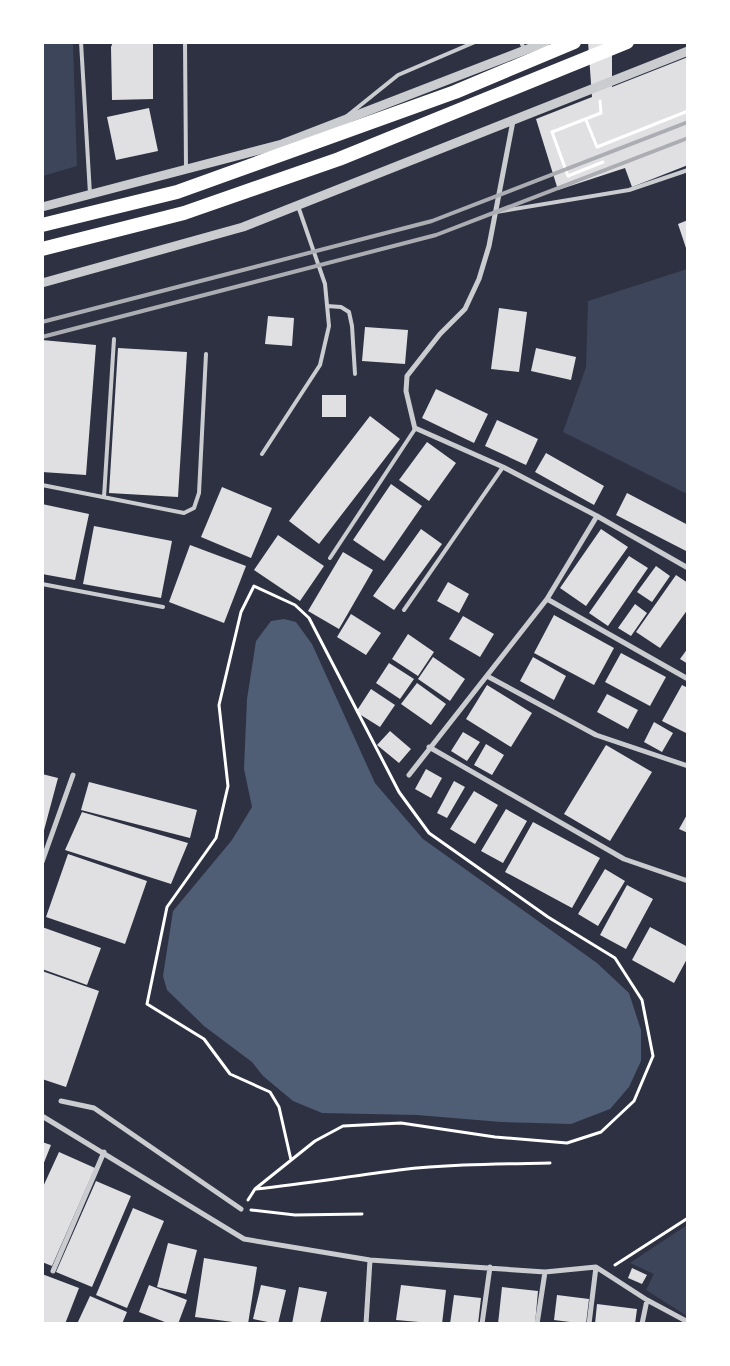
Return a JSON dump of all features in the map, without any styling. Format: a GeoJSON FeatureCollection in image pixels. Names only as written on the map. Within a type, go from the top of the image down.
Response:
{"type":"FeatureCollection","features":[{"type":"Feature","properties":{"kind":"highway"},"geometry":{"type":"LineString","coordinates":[[42,225],[177,192],[446,95],[574,42]]}},
{"type":"Feature","properties":{"kind":"highway"},"geometry":{"type":"LineString","coordinates":[[42,248],[184,213],[339,159],[626,42]]}},
{"type":"Feature","properties":{"kind":"street"},"geometry":{"type":"LineString","coordinates":[[42,207],[282,144],[523,47],[546,42]]}},
{"type":"Feature","properties":{"kind":"street"},"geometry":{"type":"LineString","coordinates":[[42,283],[243,227],[688,51]]}},
{"type":"Feature","properties":{"kind":"street"},"geometry":{"type":"LineString","coordinates":[[513,121],[489,246],[479,279],[465,309],[440,334],[407,376],[406,391],[414,427],[503,467],[597,516],[688,568]]}},
{"type":"Feature","properties":{"kind":"street"},"geometry":{"type":"LineString","coordinates":[[410,775],[429,747],[548,599],[597,516]]}},
{"type":"Feature","properties":{"kind":"street"},"geometry":{"type":"LineString","coordinates":[[548,599],[688,679]]}},
{"type":"Feature","properties":{"kind":"street"},"geometry":{"type":"LineString","coordinates":[[487,676],[596,735],[688,766]]}},
{"type":"Feature","properties":{"kind":"street"},"geometry":{"type":"LineString","coordinates":[[429,747],[624,859],[688,880]]}},
{"type":"Feature","properties":{"kind":"street"},"geometry":{"type":"LineString","coordinates":[[42,862],[74,776]]}},
{"type":"Feature","properties":{"kind":"street"},"geometry":{"type":"LineString","coordinates":[[61,1100],[94,1108],[242,1207]]}},
{"type":"Feature","properties":{"kind":"street"},"geometry":{"type":"LineString","coordinates":[[42,1116],[244,1239],[370,1260],[545,1272],[596,1268],[647,1300],[688,1322]]}},
{"type":"Feature","properties":{"kind":"street"},"geometry":{"type":"LineString","coordinates":[[53,1271],[104,1152]]}},
{"type":"Feature","properties":{"kind":"street"},"geometry":{"type":"LineString","coordinates":[[366,1324],[370,1260]]}},
{"type":"Feature","properties":{"kind":"street"},"geometry":{"type":"LineString","coordinates":[[482,1324],[490,1267]]}},
{"type":"Feature","properties":{"kind":"street"},"geometry":{"type":"LineString","coordinates":[[589,1324],[596,1268]]}},
{"type":"Feature","properties":{"kind":"street"},"geometry":{"type":"LineString","coordinates":[[537,1324],[545,1272]]}},
{"type":"Feature","properties":{"kind":"street"},"geometry":{"type":"LineString","coordinates":[[642,1324],[647,1300]]}},
{"type":"Feature","properties":{"kind":"lane"},"geometry":{"type":"LineString","coordinates":[[81,42],[90,194]]}},
{"type":"Feature","properties":{"kind":"lane"},"geometry":{"type":"LineString","coordinates":[[185,42],[186,169]]}},
{"type":"Feature","properties":{"kind":"lane"},"geometry":{"type":"LineString","coordinates":[[340,122],[398,75],[475,42]]}},
{"type":"Feature","properties":{"kind":"lane"},"geometry":{"type":"LineString","coordinates":[[496,212],[629,190],[688,170]]}},
{"type":"Feature","properties":{"kind":"lane"},"geometry":{"type":"LineString","coordinates":[[262,454],[320,365],[329,326],[324,284],[298,206]]}},
{"type":"Feature","properties":{"kind":"lane"},"geometry":{"type":"LineString","coordinates":[[327,306],[341,307],[348,312],[352,326],[355,374]]}},
{"type":"Feature","properties":{"kind":"lane"},"geometry":{"type":"LineString","coordinates":[[104,497],[114,339]]}},
{"type":"Feature","properties":{"kind":"lane"},"geometry":{"type":"LineString","coordinates":[[42,485],[184,513],[194,508],[199,493],[206,354]]}},
{"type":"Feature","properties":{"kind":"lane"},"geometry":{"type":"LineString","coordinates":[[330,558],[414,427]]}},
{"type":"Feature","properties":{"kind":"lane"},"geometry":{"type":"LineString","coordinates":[[404,610],[503,467]]}},
{"type":"Feature","properties":{"kind":"lane"},"geometry":{"type":"LineString","coordinates":[[42,584],[163,607]]}},
{"type":"Feature","properties":{"kind":"path"},"geometry":{"type":"LineString","coordinates":[[600,97],[601,114],[552,132],[568,176],[603,162]]}},
{"type":"Feature","properties":{"kind":"path"},"geometry":{"type":"LineString","coordinates":[[586,120],[597,147],[688,111]]}},
{"type":"Feature","properties":{"kind":"path"},"geometry":{"type":"LineString","coordinates":[[292,1160],[280,1107],[270,1092],[230,1074],[204,1039],[147,1004],[167,907],[216,838],[228,786],[220,705],[241,612],[254,586],[295,606],[309,618],[398,792],[429,833],[548,917],[616,958],[642,1000],[653,1056],[634,1101],[600,1132],[567,1142],[495,1137],[400,1123],[343,1126],[315,1141],[292,1160],[255,1189],[242,1207],[295,1215],[362,1214]]}},
{"type":"Feature","properties":{"kind":"path"},"geometry":{"type":"LineString","coordinates":[[255,1189],[316,1183],[398,1170],[460,1164],[550,1163]]}},
{"type":"Feature","properties":{"kind":"path"},"geometry":{"type":"LineString","coordinates":[[596,1268],[616,1265],[688,1218]]}},
{"type":"Feature","properties":{"kind":"shaded area"},"geometry":{"type":"Polygon","coordinates":[[[43,42],[73,43],[77,166],[43,176],[43,42]]]}},
{"type":"Feature","properties":{"kind":"shaded area"},"geometry":{"type":"Polygon","coordinates":[[[688,269],[687,494],[563,432],[586,367],[588,301],[688,269]]]}},
{"type":"Feature","properties":{"kind":"shaded area"},"geometry":{"type":"Polygon","coordinates":[[[284,619],[296,622],[312,644],[375,783],[423,839],[597,963],[629,993],[641,1030],[641,1061],[629,1087],[610,1109],[571,1124],[501,1122],[417,1115],[322,1113],[293,1101],[263,1076],[252,1062],[204,1026],[167,990],[163,976],[173,911],[232,840],[252,807],[244,769],[247,699],[256,641],[271,621],[284,619]]]}},
{"type":"Feature","properties":{"kind":"shaded area"},"geometry":{"type":"Polygon","coordinates":[[[687,1225],[687,1316],[646,1290],[654,1274],[630,1263],[687,1225]]]}},
{"type":"Feature","properties":{"kind":"building"},"geometry":{"type":"Polygon","coordinates":[[[113,42],[153,42],[153,99],[112,100],[111,47],[113,42]]]}},
{"type":"Feature","properties":{"kind":"building"},"geometry":{"type":"Polygon","coordinates":[[[588,42],[612,42],[612,87],[688,57],[688,165],[632,187],[625,168],[558,190],[536,119],[592,97],[588,42]]]}},
{"type":"Feature","properties":{"kind":"building"},"geometry":{"type":"Polygon","coordinates":[[[149,108],[158,151],[116,160],[107,117],[149,108]]]}},
{"type":"Feature","properties":{"kind":"building"},"geometry":{"type":"Polygon","coordinates":[[[688,220],[688,250],[687,251],[678,224],[688,220]]]}},
{"type":"Feature","properties":{"kind":"building"},"geometry":{"type":"Polygon","coordinates":[[[499,308],[527,312],[519,372],[491,369],[499,308]]]}},
{"type":"Feature","properties":{"kind":"building"},"geometry":{"type":"Polygon","coordinates":[[[268,316],[294,318],[292,346],[265,344],[268,316]]]}},
{"type":"Feature","properties":{"kind":"building"},"geometry":{"type":"Polygon","coordinates":[[[365,327],[408,330],[405,364],[362,361],[365,327]]]}},
{"type":"Feature","properties":{"kind":"building"},"geometry":{"type":"Polygon","coordinates":[[[42,340],[96,345],[86,475],[42,472],[42,340]]]}},
{"type":"Feature","properties":{"kind":"building"},"geometry":{"type":"Polygon","coordinates":[[[118,348],[187,352],[178,497],[109,493],[118,348]]]}},
{"type":"Feature","properties":{"kind":"building"},"geometry":{"type":"Polygon","coordinates":[[[536,348],[576,357],[571,380],[531,371],[536,348]]]}},
{"type":"Feature","properties":{"kind":"building"},"geometry":{"type":"Polygon","coordinates":[[[436,389],[488,414],[474,443],[422,418],[436,389]]]}},
{"type":"Feature","properties":{"kind":"building"},"geometry":{"type":"Polygon","coordinates":[[[322,395],[346,395],[346,417],[322,417],[322,395]]]}},
{"type":"Feature","properties":{"kind":"building"},"geometry":{"type":"Polygon","coordinates":[[[370,416],[400,439],[319,544],[289,521],[370,416]]]}},
{"type":"Feature","properties":{"kind":"building"},"geometry":{"type":"Polygon","coordinates":[[[497,420],[538,439],[526,465],[485,446],[497,420]]]}},
{"type":"Feature","properties":{"kind":"building"},"geometry":{"type":"Polygon","coordinates":[[[427,442],[456,463],[429,501],[399,480],[427,442]]]}},
{"type":"Feature","properties":{"kind":"building"},"geometry":{"type":"Polygon","coordinates":[[[546,453],[604,486],[594,505],[535,472],[546,453]]]}},
{"type":"Feature","properties":{"kind":"building"},"geometry":{"type":"Polygon","coordinates":[[[391,484],[422,506],[384,561],[353,540],[391,484]]]}},
{"type":"Feature","properties":{"kind":"building"},"geometry":{"type":"Polygon","coordinates":[[[222,487],[272,508],[251,558],[201,537],[222,487]]]}},
{"type":"Feature","properties":{"kind":"building"},"geometry":{"type":"Polygon","coordinates":[[[627,493],[688,525],[688,552],[616,515],[627,493]]]}},
{"type":"Feature","properties":{"kind":"building"},"geometry":{"type":"Polygon","coordinates":[[[42,504],[89,514],[75,580],[42,574],[42,504]]]}},
{"type":"Feature","properties":{"kind":"building"},"geometry":{"type":"Polygon","coordinates":[[[94,526],[172,541],[161,598],[83,584],[94,526]]]}},
{"type":"Feature","properties":{"kind":"building"},"geometry":{"type":"Polygon","coordinates":[[[421,529],[442,544],[394,610],[373,596],[421,529]]]}},
{"type":"Feature","properties":{"kind":"building"},"geometry":{"type":"Polygon","coordinates":[[[601,529],[628,547],[586,606],[560,588],[601,529]]]}},
{"type":"Feature","properties":{"kind":"building"},"geometry":{"type":"Polygon","coordinates":[[[278,535],[324,566],[300,601],[254,570],[278,535]]]}},
{"type":"Feature","properties":{"kind":"building"},"geometry":{"type":"Polygon","coordinates":[[[190,545],[246,566],[224,623],[169,602],[190,545]]]}},
{"type":"Feature","properties":{"kind":"building"},"geometry":{"type":"Polygon","coordinates":[[[343,552],[373,570],[339,629],[308,611],[343,552]]]}},
{"type":"Feature","properties":{"kind":"building"},"geometry":{"type":"Polygon","coordinates":[[[629,556],[648,568],[608,626],[589,613],[629,556]]]}},
{"type":"Feature","properties":{"kind":"building"},"geometry":{"type":"Polygon","coordinates":[[[656,566],[670,576],[652,602],[637,592],[656,566]]]}},
{"type":"Feature","properties":{"kind":"building"},"geometry":{"type":"Polygon","coordinates":[[[676,575],[688,583],[688,609],[660,648],[636,632],[676,575]]]}},
{"type":"Feature","properties":{"kind":"building"},"geometry":{"type":"Polygon","coordinates":[[[448,582],[469,594],[459,613],[437,601],[448,582]]]}},
{"type":"Feature","properties":{"kind":"building"},"geometry":{"type":"Polygon","coordinates":[[[635,604],[647,613],[631,636],[618,628],[635,604]]]}},
{"type":"Feature","properties":{"kind":"building"},"geometry":{"type":"Polygon","coordinates":[[[351,614],[381,633],[366,655],[337,637],[351,614]]]}},
{"type":"Feature","properties":{"kind":"building"},"geometry":{"type":"Polygon","coordinates":[[[554,615],[614,648],[594,685],[534,653],[554,615]]]}},
{"type":"Feature","properties":{"kind":"building"},"geometry":{"type":"Polygon","coordinates":[[[463,616],[494,634],[480,657],[449,639],[463,616]]]}},
{"type":"Feature","properties":{"kind":"building"},"geometry":{"type":"Polygon","coordinates":[[[408,634],[434,652],[418,676],[392,659],[408,634]]]}},
{"type":"Feature","properties":{"kind":"building"},"geometry":{"type":"Polygon","coordinates":[[[688,648],[688,664],[680,659],[688,648]]]}},
{"type":"Feature","properties":{"kind":"building"},"geometry":{"type":"Polygon","coordinates":[[[621,653],[666,677],[650,706],[605,682],[621,653]]]}},
{"type":"Feature","properties":{"kind":"building"},"geometry":{"type":"Polygon","coordinates":[[[433,657],[465,679],[450,701],[418,679],[433,657]]]}},
{"type":"Feature","properties":{"kind":"building"},"geometry":{"type":"Polygon","coordinates":[[[533,657],[566,676],[554,700],[520,681],[533,657]]]}},
{"type":"Feature","properties":{"kind":"building"},"geometry":{"type":"Polygon","coordinates":[[[389,663],[414,679],[400,699],[376,683],[389,663]]]}},
{"type":"Feature","properties":{"kind":"building"},"geometry":{"type":"Polygon","coordinates":[[[417,683],[446,704],[431,725],[401,704],[417,683]]]}},
{"type":"Feature","properties":{"kind":"building"},"geometry":{"type":"Polygon","coordinates":[[[487,685],[532,713],[511,747],[466,719],[487,685]]]}},
{"type":"Feature","properties":{"kind":"building"},"geometry":{"type":"Polygon","coordinates":[[[682,685],[688,688],[688,734],[662,721],[682,685]]]}},
{"type":"Feature","properties":{"kind":"building"},"geometry":{"type":"Polygon","coordinates":[[[371,689],[395,705],[380,727],[356,712],[371,689]]]}},
{"type":"Feature","properties":{"kind":"building"},"geometry":{"type":"Polygon","coordinates":[[[607,694],[638,710],[628,729],[597,712],[607,694]]]}},
{"type":"Feature","properties":{"kind":"building"},"geometry":{"type":"Polygon","coordinates":[[[654,722],[673,733],[662,752],[644,742],[654,722]]]}},
{"type":"Feature","properties":{"kind":"building"},"geometry":{"type":"Polygon","coordinates":[[[390,731],[411,749],[399,763],[377,745],[390,731]]]}},
{"type":"Feature","properties":{"kind":"building"},"geometry":{"type":"Polygon","coordinates":[[[463,732],[480,742],[467,761],[451,751],[463,732]]]}},
{"type":"Feature","properties":{"kind":"building"},"geometry":{"type":"Polygon","coordinates":[[[486,744],[504,755],[492,775],[474,765],[486,744]]]}},
{"type":"Feature","properties":{"kind":"building"},"geometry":{"type":"Polygon","coordinates":[[[606,745],[652,772],[610,841],[564,814],[606,745]]]}},
{"type":"Feature","properties":{"kind":"building"},"geometry":{"type":"Polygon","coordinates":[[[426,769],[442,778],[431,798],[415,789],[426,769]]]}},
{"type":"Feature","properties":{"kind":"building"},"geometry":{"type":"Polygon","coordinates":[[[42,774],[58,778],[43,834],[42,834],[42,774]]]}},
{"type":"Feature","properties":{"kind":"building"},"geometry":{"type":"Polygon","coordinates":[[[454,781],[465,787],[447,818],[437,813],[454,781]]]}},
{"type":"Feature","properties":{"kind":"building"},"geometry":{"type":"Polygon","coordinates":[[[89,782],[197,810],[190,838],[81,810],[89,782]]]}},
{"type":"Feature","properties":{"kind":"building"},"geometry":{"type":"Polygon","coordinates":[[[474,791],[498,805],[475,844],[450,829],[474,791]]]}},
{"type":"Feature","properties":{"kind":"building"},"geometry":{"type":"Polygon","coordinates":[[[506,809],[527,821],[503,863],[481,851],[506,809]]]}},
{"type":"Feature","properties":{"kind":"building"},"geometry":{"type":"Polygon","coordinates":[[[82,812],[188,843],[171,884],[65,850],[82,812]]]}},
{"type":"Feature","properties":{"kind":"building"},"geometry":{"type":"Polygon","coordinates":[[[688,813],[688,833],[679,829],[688,813]]]}},
{"type":"Feature","properties":{"kind":"building"},"geometry":{"type":"Polygon","coordinates":[[[533,822],[600,858],[572,908],[505,872],[533,822]]]}},
{"type":"Feature","properties":{"kind":"building"},"geometry":{"type":"Polygon","coordinates":[[[68,854],[147,881],[125,944],[46,917],[68,854]]]}},
{"type":"Feature","properties":{"kind":"building"},"geometry":{"type":"Polygon","coordinates":[[[605,869],[625,881],[598,926],[578,914],[605,869]]]}},
{"type":"Feature","properties":{"kind":"building"},"geometry":{"type":"Polygon","coordinates":[[[627,885],[653,899],[626,949],[600,935],[627,885]]]}},
{"type":"Feature","properties":{"kind":"building"},"geometry":{"type":"Polygon","coordinates":[[[42,927],[101,948],[87,985],[42,969],[42,927]]]}},
{"type":"Feature","properties":{"kind":"building"},"geometry":{"type":"Polygon","coordinates":[[[650,927],[688,947],[688,957],[674,983],[632,960],[650,927]]]}},
{"type":"Feature","properties":{"kind":"building"},"geometry":{"type":"Polygon","coordinates":[[[42,971],[99,991],[66,1087],[42,1079],[42,971]]]}},
{"type":"Feature","properties":{"kind":"building"},"geometry":{"type":"Polygon","coordinates":[[[42,1142],[51,1145],[43,1165],[42,1165],[42,1142]]]}},
{"type":"Feature","properties":{"kind":"building"},"geometry":{"type":"Polygon","coordinates":[[[59,1152],[95,1168],[52,1266],[42,1262],[42,1189],[59,1152]]]}},
{"type":"Feature","properties":{"kind":"building"},"geometry":{"type":"Polygon","coordinates":[[[96,1181],[131,1196],[92,1287],[56,1272],[96,1181]]]}},
{"type":"Feature","properties":{"kind":"building"},"geometry":{"type":"Polygon","coordinates":[[[133,1208],[164,1221],[127,1308],[96,1295],[133,1208]]]}},
{"type":"Feature","properties":{"kind":"building"},"geometry":{"type":"Polygon","coordinates":[[[168,1243],[197,1250],[186,1294],[157,1287],[168,1243]]]}},
{"type":"Feature","properties":{"kind":"building"},"geometry":{"type":"Polygon","coordinates":[[[204,1258],[257,1267],[248,1324],[195,1317],[204,1258]]]}},
{"type":"Feature","properties":{"kind":"building"},"geometry":{"type":"Polygon","coordinates":[[[632,1268],[647,1275],[642,1284],[628,1278],[632,1268]]]}},
{"type":"Feature","properties":{"kind":"building"},"geometry":{"type":"Polygon","coordinates":[[[42,1274],[79,1288],[65,1324],[42,1324],[42,1274]]]}},
{"type":"Feature","properties":{"kind":"building"},"geometry":{"type":"Polygon","coordinates":[[[149,1285],[187,1300],[178,1324],[170,1324],[139,1312],[149,1285]]]}},
{"type":"Feature","properties":{"kind":"building"},"geometry":{"type":"Polygon","coordinates":[[[261,1285],[286,1290],[278,1324],[253,1319],[261,1285]]]}},
{"type":"Feature","properties":{"kind":"building"},"geometry":{"type":"Polygon","coordinates":[[[401,1285],[446,1290],[442,1324],[396,1320],[401,1285]]]}},
{"type":"Feature","properties":{"kind":"building"},"geometry":{"type":"Polygon","coordinates":[[[299,1287],[327,1292],[320,1324],[292,1324],[299,1287]]]}},
{"type":"Feature","properties":{"kind":"building"},"geometry":{"type":"Polygon","coordinates":[[[502,1287],[538,1291],[535,1324],[498,1324],[502,1287]]]}},
{"type":"Feature","properties":{"kind":"building"},"geometry":{"type":"Polygon","coordinates":[[[454,1295],[481,1298],[478,1324],[450,1324],[454,1295]]]}},
{"type":"Feature","properties":{"kind":"building"},"geometry":{"type":"Polygon","coordinates":[[[557,1295],[589,1299],[586,1324],[554,1320],[557,1295]]]}},
{"type":"Feature","properties":{"kind":"building"},"geometry":{"type":"Polygon","coordinates":[[[90,1296],[127,1312],[122,1324],[77,1324],[90,1296]]]}},
{"type":"Feature","properties":{"kind":"building"},"geometry":{"type":"Polygon","coordinates":[[[597,1304],[637,1309],[635,1324],[595,1324],[597,1304]]]}},
{"type":"Feature","properties":{"kind":"railway"},"geometry":{"type":"LineString","coordinates":[[42,322],[432,221],[688,122]]}},
{"type":"Feature","properties":{"kind":"railway"},"geometry":{"type":"LineString","coordinates":[[42,337],[436,235],[688,138]]}}]}
